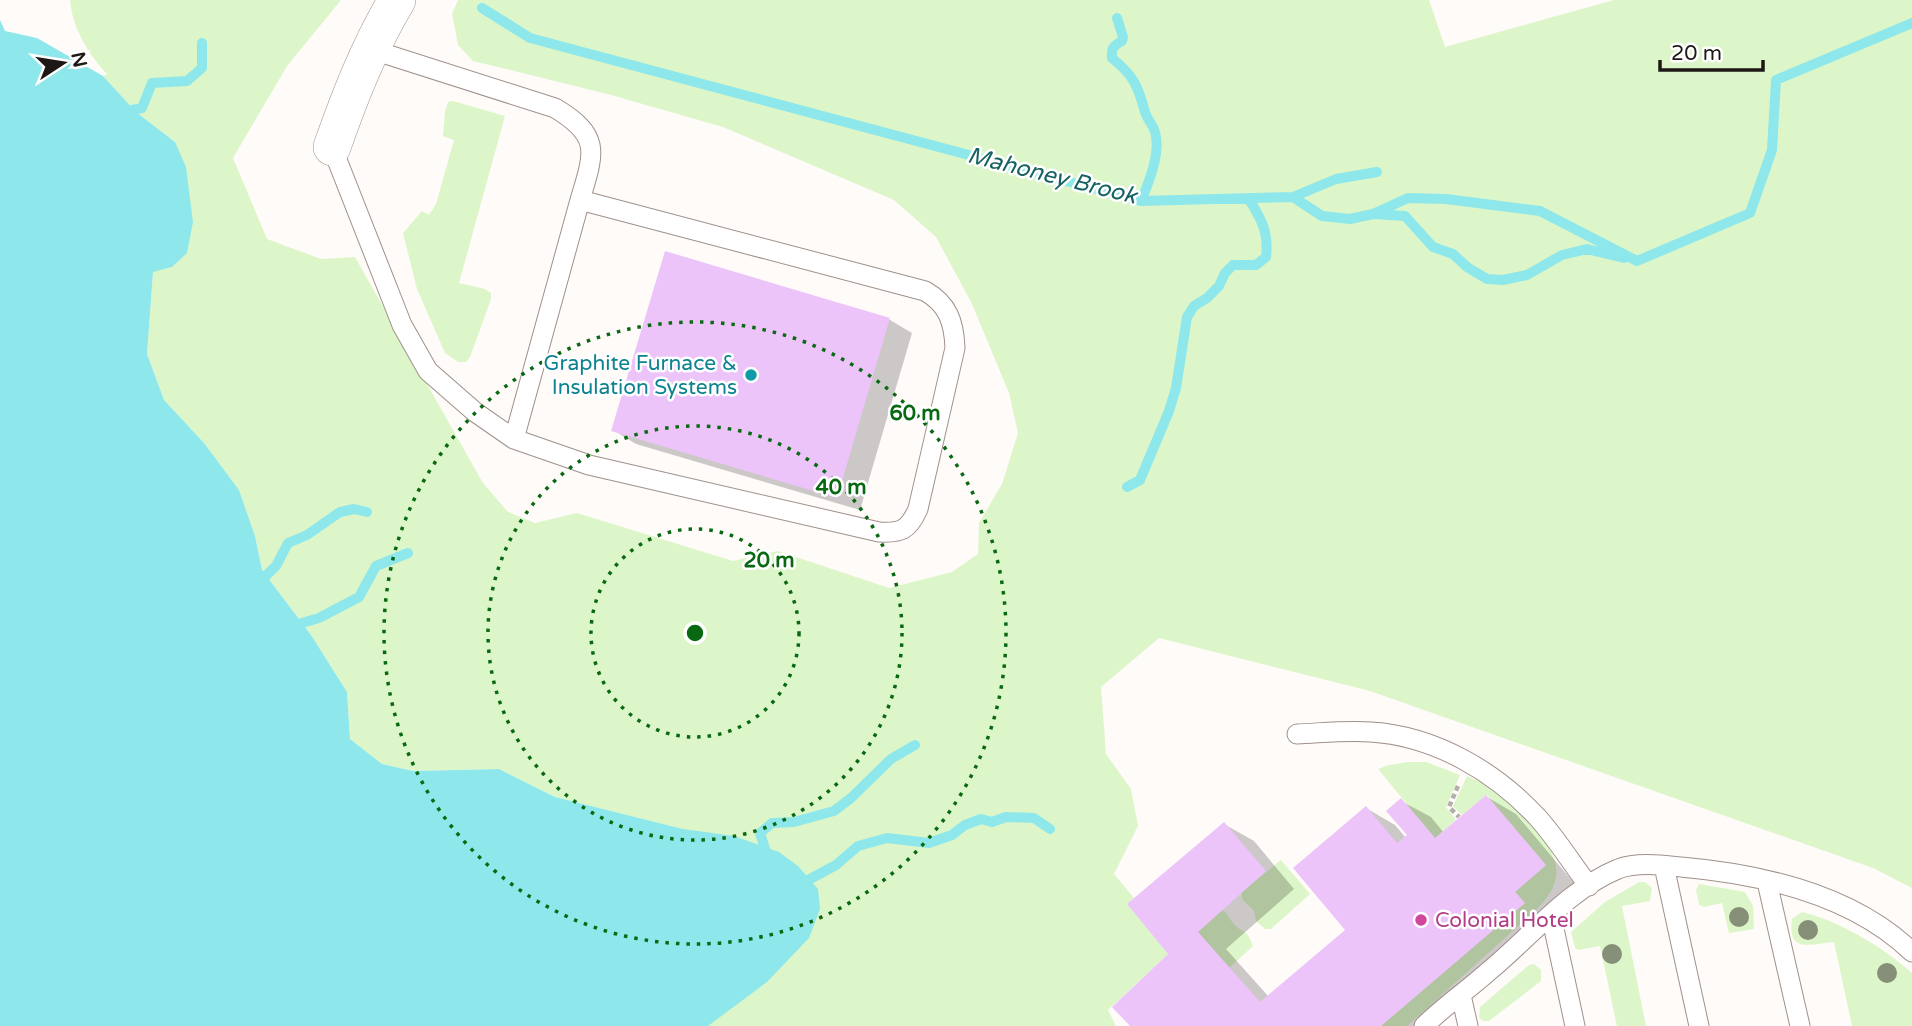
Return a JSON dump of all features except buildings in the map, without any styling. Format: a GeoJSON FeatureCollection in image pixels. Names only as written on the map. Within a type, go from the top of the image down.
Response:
{"type":"FeatureCollection","features":[{"type":"Feature","properties":{"kind":"street"},"geometry":{"type":"LineString","coordinates":[[332,147],[370,49],[397,0]]}},
{"type":"Feature","properties":{"kind":"lane"},"geometry":{"type":"LineString","coordinates":[[370,49],[555,108],[578,122],[590,140],[591,164],[514,439]]}},
{"type":"Feature","properties":{"kind":"lane"},"geometry":{"type":"LineString","coordinates":[[332,147],[402,325],[428,371],[474,412],[514,439],[589,465],[879,532],[898,533],[912,523],[918,509],[955,348],[954,328],[938,299],[925,291],[580,200]]}},
{"type":"Feature","properties":{"kind":"lane"},"geometry":{"type":"LineString","coordinates":[[1297,734],[1372,732],[1426,743],[1464,760],[1500,782],[1538,818],[1590,886]]}},
{"type":"Feature","properties":{"kind":"lane"},"geometry":{"type":"LineString","coordinates":[[1424,1026],[1551,915],[1590,886],[1622,868],[1638,865],[1701,869],[1767,882],[1822,897],[1880,927],[1912,952]]}},
{"type":"Feature","properties":{"kind":"lane"},"geometry":{"type":"LineString","coordinates":[[1664,866],[1699,1026]]}},
{"type":"Feature","properties":{"kind":"lane"},"geometry":{"type":"LineString","coordinates":[[1767,882],[1800,1026]]}},
{"type":"Feature","properties":{"kind":"lane"},"geometry":{"type":"LineString","coordinates":[[1551,915],[1575,1026]]}},
{"type":"Feature","properties":{"kind":"lane"},"geometry":{"type":"LineString","coordinates":[[1461,995],[1468,1026]]}},
{"type":"Feature","properties":{"kind":"green space"},"geometry":{"type":"Polygon","coordinates":[[[70,0],[341,0],[287,66],[233,158],[267,239],[321,259],[355,257],[483,483],[508,512],[535,523],[577,513],[733,561],[778,551],[889,588],[952,572],[978,554],[979,523],[1002,484],[1018,433],[1009,393],[972,304],[936,237],[894,200],[723,127],[611,95],[473,61],[458,45],[452,14],[458,0],[1429,0],[1445,47],[1614,0],[1912,0],[1912,888],[1873,868],[1370,691],[1159,638],[1101,687],[1106,754],[1131,789],[1138,826],[1114,874],[1134,898],[1128,904],[1168,954],[1108,1010],[1116,1026],[609,1026],[682,829],[555,797],[499,769],[413,771],[382,764],[350,739],[347,692],[311,635],[262,570],[255,536],[239,490],[204,443],[164,400],[147,354],[153,271],[172,267],[175,142],[136,112],[103,76],[107,74],[87,49],[78,30],[70,0]]]}},
{"type":"Feature","properties":{"kind":"green space"},"geometry":{"type":"Polygon","coordinates":[[[453,101],[505,116],[459,283],[491,293],[466,362],[458,362],[445,353],[417,289],[403,233],[422,211],[429,215],[436,204],[454,140],[443,136],[445,112],[448,102],[453,101]]]}},
{"type":"Feature","properties":{"kind":"green space"},"geometry":{"type":"Polygon","coordinates":[[[1408,762],[1426,762],[1460,775],[1446,807],[1456,820],[1435,838],[1378,769],[1408,762]]]}},
{"type":"Feature","properties":{"kind":"green space"},"geometry":{"type":"Polygon","coordinates":[[[1467,776],[1499,794],[1540,835],[1554,857],[1554,885],[1536,910],[1407,1026],[1381,1026],[1525,903],[1515,892],[1546,865],[1487,795],[1462,815],[1453,806],[1467,776]]]}},
{"type":"Feature","properties":{"kind":"green space"},"geometry":{"type":"Polygon","coordinates":[[[1281,860],[1310,894],[1271,929],[1265,929],[1256,921],[1254,911],[1242,899],[1242,892],[1281,860]]]}},
{"type":"Feature","properties":{"kind":"green space"},"geometry":{"type":"Polygon","coordinates":[[[1639,882],[1645,882],[1652,888],[1650,901],[1622,906],[1646,1026],[1617,1026],[1600,946],[1578,950],[1571,932],[1605,902],[1639,882]]]}},
{"type":"Feature","properties":{"kind":"green space"},"geometry":{"type":"Polygon","coordinates":[[[1699,884],[1745,892],[1753,906],[1754,929],[1729,933],[1722,903],[1704,907],[1699,905],[1696,890],[1699,884]]]}},
{"type":"Feature","properties":{"kind":"green space"},"geometry":{"type":"Polygon","coordinates":[[[1222,910],[1247,934],[1253,946],[1229,968],[1198,932],[1222,910]]]}},
{"type":"Feature","properties":{"kind":"green space"},"geometry":{"type":"Polygon","coordinates":[[[1802,912],[1861,936],[1912,973],[1912,1026],[1852,1026],[1834,942],[1809,945],[1793,938],[1792,919],[1802,912]]]}},
{"type":"Feature","properties":{"kind":"green space"},"geometry":{"type":"Polygon","coordinates":[[[1534,964],[1541,970],[1541,981],[1489,1021],[1479,1018],[1480,1007],[1529,965],[1534,964]]]}},
{"type":"Feature","properties":{"kind":"water"},"geometry":{"type":"Polygon","coordinates":[[[0,20],[5,31],[37,38],[103,76],[136,112],[175,142],[186,167],[193,222],[187,253],[172,267],[153,272],[147,354],[164,400],[204,443],[239,490],[255,536],[262,570],[311,635],[347,692],[350,739],[382,764],[413,771],[499,769],[555,797],[683,829],[734,836],[779,852],[798,866],[818,889],[820,909],[809,938],[767,982],[708,1026],[0,1026],[0,20]]]}},
{"type":"Feature","properties":{"kind":"waterway","name":"Mahoney Brook"},"geometry":{"type":"LineString","coordinates":[[482,8],[530,38],[1141,201],[1293,197],[1322,216],[1350,219],[1373,214],[1408,198],[1446,199],[1540,211],[1637,261],[1750,213],[1772,150],[1776,80],[1912,23]]}},
{"type":"Feature","properties":{"kind":"waterway"},"geometry":{"type":"LineString","coordinates":[[1117,18],[1123,37],[1113,48],[1112,58],[1134,82],[1156,140],[1153,167],[1141,201]]}},
{"type":"Feature","properties":{"kind":"waterway"},"geometry":{"type":"LineString","coordinates":[[123,112],[142,108],[152,83],[187,81],[202,68],[202,43]]}},
{"type":"Feature","properties":{"kind":"waterway"},"geometry":{"type":"LineString","coordinates":[[1293,197],[1336,179],[1377,172]]}},
{"type":"Feature","properties":{"kind":"waterway"},"geometry":{"type":"LineString","coordinates":[[1127,487],[1140,480],[1169,411],[1176,388],[1187,317],[1194,306],[1219,286],[1225,273],[1233,265],[1256,265],[1266,257],[1263,226],[1248,198]]}},
{"type":"Feature","properties":{"kind":"waterway"},"geometry":{"type":"LineString","coordinates":[[1374,214],[1405,216],[1433,247],[1453,254],[1467,267],[1487,279],[1503,280],[1527,275],[1562,255],[1587,249],[1624,258]]}},
{"type":"Feature","properties":{"kind":"waterway"},"geometry":{"type":"LineString","coordinates":[[257,584],[276,566],[288,543],[307,535],[340,512],[354,509],[367,512]]}},
{"type":"Feature","properties":{"kind":"waterway"},"geometry":{"type":"LineString","coordinates":[[288,627],[319,618],[359,597],[376,566],[408,553]]}},
{"type":"Feature","properties":{"kind":"waterway"},"geometry":{"type":"LineString","coordinates":[[768,858],[760,833],[772,823],[794,822],[834,811],[891,759],[915,745]]}},
{"type":"Feature","properties":{"kind":"waterway"},"geometry":{"type":"LineString","coordinates":[[799,885],[836,865],[858,846],[887,838],[929,843],[952,835],[965,825],[981,819],[992,822],[1006,817],[1034,818],[1050,829]]}},
{"type":"Feature","properties":{"kind":"place","name":"Graphite Furnace & Insulation Systems"},"geometry":{"type":"Point","coordinates":[751,375]}},
{"type":"Feature","properties":{"kind":"place","name":"Colonial Hotel"},"geometry":{"type":"Point","coordinates":[1421,920]}}]}
